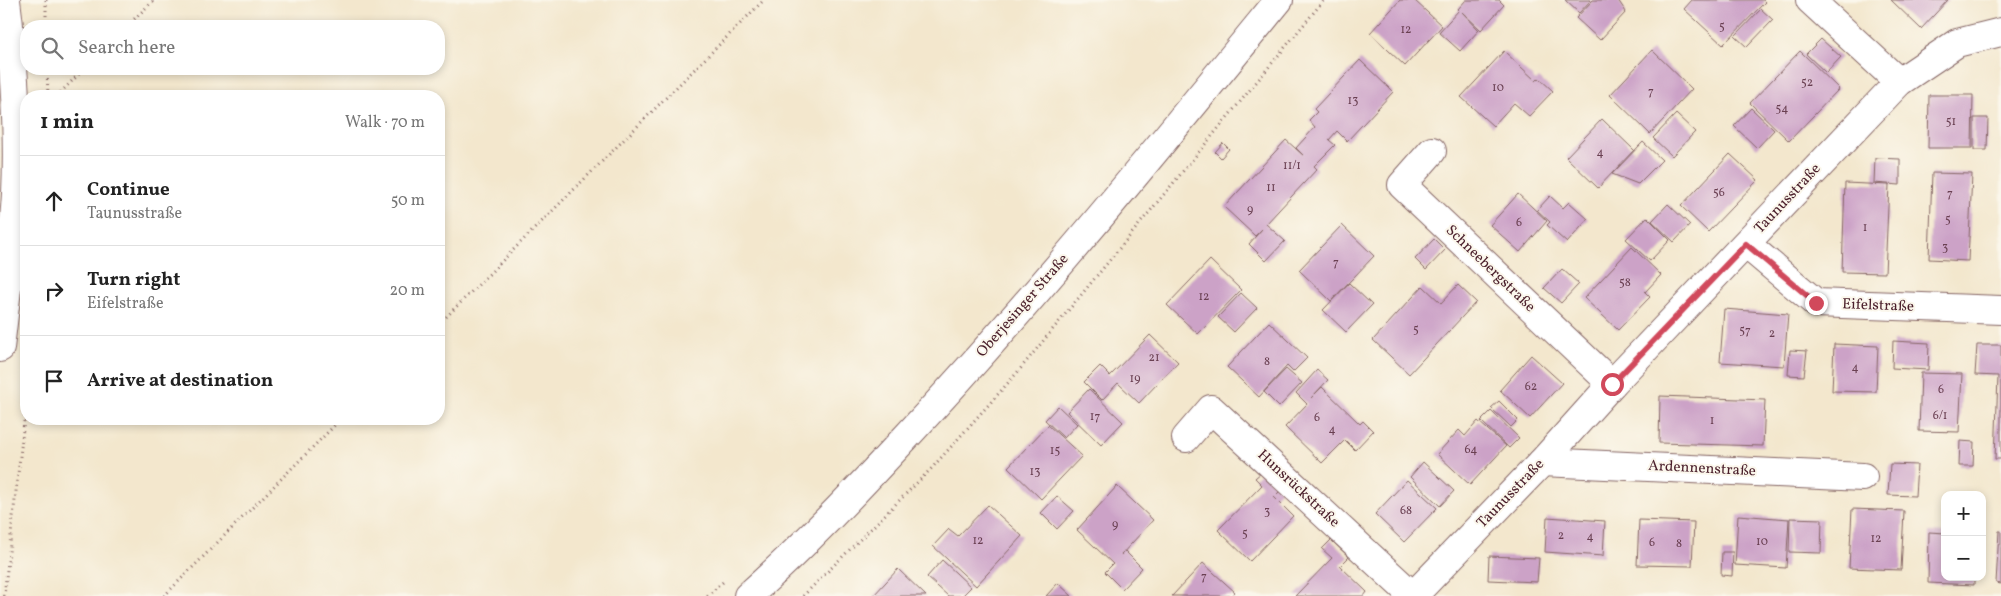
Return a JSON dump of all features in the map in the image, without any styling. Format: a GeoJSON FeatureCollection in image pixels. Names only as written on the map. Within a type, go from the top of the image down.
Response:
{"type":"FeatureCollection","features":[{"type":"Feature","properties":{"kind":"street"},"geometry":{"type":"LineString","coordinates":[[0,348],[16,192],[14,77],[6,0]]}},
{"type":"Feature","properties":{"kind":"street","name":"Oberjesinger Straße"},"geometry":{"type":"LineString","coordinates":[[748,596],[860,486],[952,388],[1077,245],[1279,0]]}},
{"type":"Feature","properties":{"kind":"street"},"geometry":{"type":"LineString","coordinates":[[1810,0],[1899,82]]}},
{"type":"Feature","properties":{"kind":"street","name":"Taunusstraße"},"geometry":{"type":"LineString","coordinates":[[1413,596],[1542,462],[1612,384],[1899,82],[1957,43],[2001,32]]}},
{"type":"Feature","properties":{"kind":"street","name":"Schneebergstraße"},"geometry":{"type":"LineString","coordinates":[[1432,151],[1402,186],[1612,384]]}},
{"type":"Feature","properties":{"kind":"street","name":"Eifelstraße"},"geometry":{"type":"LineString","coordinates":[[1746,244],[1816,303],[2001,310]]}},
{"type":"Feature","properties":{"kind":"street","name":"Hunsrückstraße"},"geometry":{"type":"LineString","coordinates":[[1186,438],[1211,409],[1413,596]]}},
{"type":"Feature","properties":{"kind":"street","name":"Ardennenstraße"},"geometry":{"type":"LineString","coordinates":[[1542,462],[1863,476]]}},
{"type":"Feature","properties":{"kind":"path"},"geometry":{"type":"LineString","coordinates":[[46,0],[46,20]]}},
{"type":"Feature","properties":{"kind":"path"},"geometry":{"type":"LineString","coordinates":[[133,20],[154,0]]}},
{"type":"Feature","properties":{"kind":"path"},"geometry":{"type":"LineString","coordinates":[[445,318],[764,0]]}},
{"type":"Feature","properties":{"kind":"path"},"geometry":{"type":"LineString","coordinates":[[803,596],[932,468],[1016,374],[1324,0]]}},
{"type":"Feature","properties":{"kind":"path"},"geometry":{"type":"LineString","coordinates":[[47,75],[48,90]]}},
{"type":"Feature","properties":{"kind":"path"},"geometry":{"type":"LineString","coordinates":[[62,90],[78,75]]}},
{"type":"Feature","properties":{"kind":"path"},"geometry":{"type":"LineString","coordinates":[[4,596],[24,425]]}},
{"type":"Feature","properties":{"kind":"path"},"geometry":{"type":"LineString","coordinates":[[164,596],[335,425]]}},
{"type":"Feature","properties":{"kind":"building"},"geometry":{"type":"Polygon","coordinates":[[[1400,0],[1414,0],[1442,26],[1405,66],[1370,33],[1400,0]]]}},
{"type":"Feature","properties":{"kind":"building"},"geometry":{"type":"Polygon","coordinates":[[[1466,0],[1499,0],[1504,5],[1481,30],[1462,12],[1479,30],[1460,51],[1439,32],[1466,0]]]}},
{"type":"Feature","properties":{"kind":"building"},"geometry":{"type":"Polygon","coordinates":[[[1565,0],[1591,0],[1579,13],[1565,0]]]}},
{"type":"Feature","properties":{"kind":"building"},"geometry":{"type":"Polygon","coordinates":[[[1593,0],[1618,0],[1626,12],[1600,40],[1576,18],[1593,0]]]}},
{"type":"Feature","properties":{"kind":"building"},"geometry":{"type":"Polygon","coordinates":[[[1692,0],[1763,0],[1765,2],[1723,45],[1684,9],[1692,0]]]}},
{"type":"Feature","properties":{"kind":"building"},"geometry":{"type":"Polygon","coordinates":[[[1891,0],[1948,0],[1921,29],[1891,0]]]}},
{"type":"Feature","properties":{"kind":"building"},"geometry":{"type":"Polygon","coordinates":[[[1761,9],[1773,20],[1747,47],[1735,36],[1761,9]]]}},
{"type":"Feature","properties":{"kind":"building"},"geometry":{"type":"Polygon","coordinates":[[[1821,39],[1841,57],[1826,73],[1806,54],[1821,39]]]}},
{"type":"Feature","properties":{"kind":"building"},"geometry":{"type":"Polygon","coordinates":[[[1652,50],[1692,89],[1650,134],[1610,95],[1652,50]]]}},
{"type":"Feature","properties":{"kind":"building"},"geometry":{"type":"Polygon","coordinates":[[[1504,51],[1536,81],[1539,78],[1553,91],[1529,116],[1514,103],[1493,126],[1461,97],[1504,51]]]}},
{"type":"Feature","properties":{"kind":"building"},"geometry":{"type":"Polygon","coordinates":[[[1800,51],[1839,89],[1789,141],[1750,103],[1800,51]]]}},
{"type":"Feature","properties":{"kind":"building"},"geometry":{"type":"Polygon","coordinates":[[[1360,60],[1393,92],[1347,141],[1337,131],[1329,140],[1335,145],[1314,166],[1317,169],[1266,224],[1285,241],[1266,261],[1249,244],[1262,229],[1255,236],[1224,207],[1286,140],[1304,156],[1296,148],[1315,127],[1309,120],[1317,112],[1314,109],[1360,60]]]}},
{"type":"Feature","properties":{"kind":"building"},"geometry":{"type":"Polygon","coordinates":[[[1929,95],[1973,95],[1972,148],[1928,148],[1929,95]]]}},
{"type":"Feature","properties":{"kind":"building"},"geometry":{"type":"Polygon","coordinates":[[[1751,108],[1774,130],[1757,148],[1734,126],[1751,108]]]}},
{"type":"Feature","properties":{"kind":"building"},"geometry":{"type":"Polygon","coordinates":[[[1676,114],[1695,132],[1672,156],[1653,138],[1676,114]]]}},
{"type":"Feature","properties":{"kind":"building"},"geometry":{"type":"Polygon","coordinates":[[[1974,118],[1988,118],[1987,150],[1974,150],[1974,118]]]}},
{"type":"Feature","properties":{"kind":"building"},"geometry":{"type":"Polygon","coordinates":[[[1602,119],[1634,150],[1598,188],[1566,157],[1602,119]]]}},
{"type":"Feature","properties":{"kind":"building"},"geometry":{"type":"Polygon","coordinates":[[[1643,142],[1662,160],[1638,184],[1612,174],[1643,142]]]}},
{"type":"Feature","properties":{"kind":"building"},"geometry":{"type":"Polygon","coordinates":[[[1223,143],[1229,149],[1221,158],[1215,152],[1223,143]]]}},
{"type":"Feature","properties":{"kind":"building"},"geometry":{"type":"Polygon","coordinates":[[[1730,154],[1758,180],[1708,232],[1681,206],[1730,154]]]}},
{"type":"Feature","properties":{"kind":"building"},"geometry":{"type":"Polygon","coordinates":[[[1875,158],[1900,159],[1900,185],[1874,183],[1875,158]]]}},
{"type":"Feature","properties":{"kind":"building"},"geometry":{"type":"Polygon","coordinates":[[[1932,173],[1972,174],[1968,261],[1929,259],[1932,173]]]}},
{"type":"Feature","properties":{"kind":"building"},"geometry":{"type":"Polygon","coordinates":[[[1845,183],[1889,185],[1885,273],[1842,272],[1845,183]]]}},
{"type":"Feature","properties":{"kind":"building"},"geometry":{"type":"Polygon","coordinates":[[[1518,194],[1547,221],[1520,252],[1490,225],[1518,194]]]}},
{"type":"Feature","properties":{"kind":"building"},"geometry":{"type":"Polygon","coordinates":[[[1550,196],[1563,208],[1569,202],[1588,219],[1567,243],[1547,225],[1550,222],[1537,210],[1550,196]]]}},
{"type":"Feature","properties":{"kind":"building"},"geometry":{"type":"Polygon","coordinates":[[[1668,204],[1690,225],[1674,242],[1652,221],[1668,204]]]}},
{"type":"Feature","properties":{"kind":"building"},"geometry":{"type":"Polygon","coordinates":[[[1647,217],[1670,240],[1650,261],[1626,239],[1647,217]]]}},
{"type":"Feature","properties":{"kind":"building"},"geometry":{"type":"Polygon","coordinates":[[[1342,225],[1374,256],[1331,301],[1299,270],[1342,225]]]}},
{"type":"Feature","properties":{"kind":"building"},"geometry":{"type":"Polygon","coordinates":[[[1434,239],[1445,250],[1426,270],[1415,259],[1434,239]]]}},
{"type":"Feature","properties":{"kind":"building"},"geometry":{"type":"Polygon","coordinates":[[[1632,247],[1661,275],[1645,292],[1650,297],[1618,330],[1584,298],[1632,247]]]}},
{"type":"Feature","properties":{"kind":"building"},"geometry":{"type":"Polygon","coordinates":[[[1210,260],[1241,290],[1198,334],[1167,305],[1210,260]]]}},
{"type":"Feature","properties":{"kind":"building"},"geometry":{"type":"Polygon","coordinates":[[[1562,269],[1579,284],[1561,303],[1544,288],[1562,269]]]}},
{"type":"Feature","properties":{"kind":"building"},"geometry":{"type":"Polygon","coordinates":[[[1349,283],[1372,305],[1346,332],[1323,310],[1349,283]]]}},
{"type":"Feature","properties":{"kind":"building"},"geometry":{"type":"Polygon","coordinates":[[[1458,285],[1476,302],[1409,374],[1373,340],[1423,286],[1441,303],[1458,285]]]}},
{"type":"Feature","properties":{"kind":"building"},"geometry":{"type":"Polygon","coordinates":[[[1241,293],[1257,308],[1234,332],[1218,317],[1241,293]]]}},
{"type":"Feature","properties":{"kind":"building"},"geometry":{"type":"Polygon","coordinates":[[[1724,309],[1788,314],[1784,366],[1720,362],[1724,309]]]}},
{"type":"Feature","properties":{"kind":"building"},"geometry":{"type":"Polygon","coordinates":[[[1269,322],[1307,358],[1293,372],[1287,366],[1259,397],[1227,367],[1269,322]]]}},
{"type":"Feature","properties":{"kind":"building"},"geometry":{"type":"Polygon","coordinates":[[[1150,335],[1178,362],[1139,403],[1118,383],[1102,400],[1084,382],[1100,366],[1110,376],[1150,335]]]}},
{"type":"Feature","properties":{"kind":"building"},"geometry":{"type":"Polygon","coordinates":[[[1893,341],[1929,343],[1928,370],[1892,368],[1893,341]]]}},
{"type":"Feature","properties":{"kind":"building"},"geometry":{"type":"Polygon","coordinates":[[[1834,344],[1878,346],[1876,392],[1832,391],[1834,344]]]}},
{"type":"Feature","properties":{"kind":"building"},"geometry":{"type":"Polygon","coordinates":[[[1977,345],[2001,345],[2001,459],[1995,459],[1998,376],[1975,375],[1977,345]]]}},
{"type":"Feature","properties":{"kind":"building"},"geometry":{"type":"Polygon","coordinates":[[[1790,350],[1807,351],[1804,376],[1788,375],[1790,350]]]}},
{"type":"Feature","properties":{"kind":"building"},"geometry":{"type":"Polygon","coordinates":[[[1531,355],[1562,383],[1530,418],[1500,390],[1531,355]]]}},
{"type":"Feature","properties":{"kind":"building"},"geometry":{"type":"Polygon","coordinates":[[[1286,369],[1302,383],[1279,407],[1264,392],[1286,369]]]}},
{"type":"Feature","properties":{"kind":"building"},"geometry":{"type":"Polygon","coordinates":[[[1317,370],[1328,380],[1311,398],[1322,387],[1360,424],[1363,421],[1373,431],[1355,450],[1345,440],[1322,463],[1285,427],[1307,404],[1296,393],[1317,370]]]}},
{"type":"Feature","properties":{"kind":"building"},"geometry":{"type":"Polygon","coordinates":[[[1921,373],[1962,374],[1959,432],[1919,431],[1921,373]]]}},
{"type":"Feature","properties":{"kind":"building"},"geometry":{"type":"Polygon","coordinates":[[[1089,389],[1123,422],[1101,445],[1067,412],[1089,389]]]}},
{"type":"Feature","properties":{"kind":"building"},"geometry":{"type":"Polygon","coordinates":[[[1660,396],[1765,400],[1763,446],[1659,443],[1660,396]]]}},
{"type":"Feature","properties":{"kind":"building"},"geometry":{"type":"Polygon","coordinates":[[[1499,401],[1518,420],[1511,427],[1491,408],[1499,401]]]}},
{"type":"Feature","properties":{"kind":"building"},"geometry":{"type":"Polygon","coordinates":[[[1058,406],[1077,424],[1064,438],[1045,420],[1058,406]]]}},
{"type":"Feature","properties":{"kind":"building"},"geometry":{"type":"Polygon","coordinates":[[[1491,411],[1519,438],[1509,448],[1481,421],[1491,411]]]}},
{"type":"Feature","properties":{"kind":"building"},"geometry":{"type":"Polygon","coordinates":[[[1478,421],[1506,446],[1470,485],[1437,454],[1459,430],[1465,436],[1478,421]]]}},
{"type":"Feature","properties":{"kind":"building"},"geometry":{"type":"Polygon","coordinates":[[[1048,425],[1082,456],[1041,499],[1008,467],[1048,425]]]}},
{"type":"Feature","properties":{"kind":"building"},"geometry":{"type":"Polygon","coordinates":[[[1960,441],[1974,442],[1973,466],[1959,466],[1960,441]]]}},
{"type":"Feature","properties":{"kind":"building"},"geometry":{"type":"Polygon","coordinates":[[[1423,462],[1454,491],[1440,506],[1410,477],[1423,462]]]}},
{"type":"Feature","properties":{"kind":"building"},"geometry":{"type":"Polygon","coordinates":[[[1890,464],[1917,465],[1915,496],[1888,495],[1890,464]]]}},
{"type":"Feature","properties":{"kind":"building"},"geometry":{"type":"Polygon","coordinates":[[[1262,472],[1281,490],[1274,497],[1293,516],[1250,561],[1218,530],[1262,485],[1255,478],[1262,472]]]}},
{"type":"Feature","properties":{"kind":"building"},"geometry":{"type":"Polygon","coordinates":[[[1407,480],[1437,508],[1404,542],[1375,514],[1407,480]]]}},
{"type":"Feature","properties":{"kind":"building"},"geometry":{"type":"Polygon","coordinates":[[[1117,486],[1153,520],[1121,555],[1125,551],[1142,568],[1122,589],[1105,572],[1113,564],[1077,530],[1117,486]]]}},
{"type":"Feature","properties":{"kind":"building"},"geometry":{"type":"Polygon","coordinates":[[[1057,496],[1074,511],[1057,529],[1041,513],[1057,496]]]}},
{"type":"Feature","properties":{"kind":"building"},"geometry":{"type":"Polygon","coordinates":[[[988,505],[1022,536],[976,586],[933,546],[949,529],[958,536],[988,505]]]}},
{"type":"Feature","properties":{"kind":"building"},"geometry":{"type":"Polygon","coordinates":[[[1852,509],[1904,511],[1901,570],[1849,568],[1852,509]]]}},
{"type":"Feature","properties":{"kind":"building"},"geometry":{"type":"Polygon","coordinates":[[[1738,515],[1789,519],[1786,568],[1735,565],[1738,515]]]}},
{"type":"Feature","properties":{"kind":"building"},"geometry":{"type":"Polygon","coordinates":[[[1547,517],[1605,521],[1603,556],[1545,552],[1547,517]]]}},
{"type":"Feature","properties":{"kind":"building"},"geometry":{"type":"Polygon","coordinates":[[[1790,518],[1822,519],[1821,553],[1789,552],[1790,518]]]}},
{"type":"Feature","properties":{"kind":"building"},"geometry":{"type":"Polygon","coordinates":[[[1639,520],[1694,522],[1692,566],[1637,565],[1639,520]]]}},
{"type":"Feature","properties":{"kind":"building"},"geometry":{"type":"Polygon","coordinates":[[[1999,531],[2001,531],[2001,584],[1996,583],[1999,531]]]}},
{"type":"Feature","properties":{"kind":"building"},"geometry":{"type":"Polygon","coordinates":[[[1929,532],[1941,533],[1941,581],[1974,581],[1974,585],[1928,583],[1929,532]]]}},
{"type":"Feature","properties":{"kind":"building"},"geometry":{"type":"Polygon","coordinates":[[[1331,540],[1349,557],[1340,566],[1367,592],[1364,596],[1295,596],[1332,558],[1322,549],[1331,540]]]}},
{"type":"Feature","properties":{"kind":"building"},"geometry":{"type":"Polygon","coordinates":[[[1722,552],[1733,552],[1732,576],[1721,575],[1722,552]]]}},
{"type":"Feature","properties":{"kind":"building"},"geometry":{"type":"Polygon","coordinates":[[[1489,556],[1539,558],[1537,582],[1488,580],[1489,556]]]}},
{"type":"Feature","properties":{"kind":"building"},"geometry":{"type":"Polygon","coordinates":[[[942,560],[971,587],[962,596],[948,596],[927,577],[942,560]]]}},
{"type":"Feature","properties":{"kind":"building"},"geometry":{"type":"Polygon","coordinates":[[[1203,563],[1235,592],[1231,596],[1172,596],[1203,563]]]}},
{"type":"Feature","properties":{"kind":"building"},"geometry":{"type":"Polygon","coordinates":[[[898,569],[926,596],[873,596],[898,569]]]}},
{"type":"Feature","properties":{"kind":"building"},"geometry":{"type":"Polygon","coordinates":[[[1058,583],[1072,596],[1046,596],[1058,583]]]}},
{"type":"Feature","properties":{"kind":"route"},"geometry":{"type":"LineString","coordinates":[[1612,384],[1746,244],[1816,303]]}}]}
